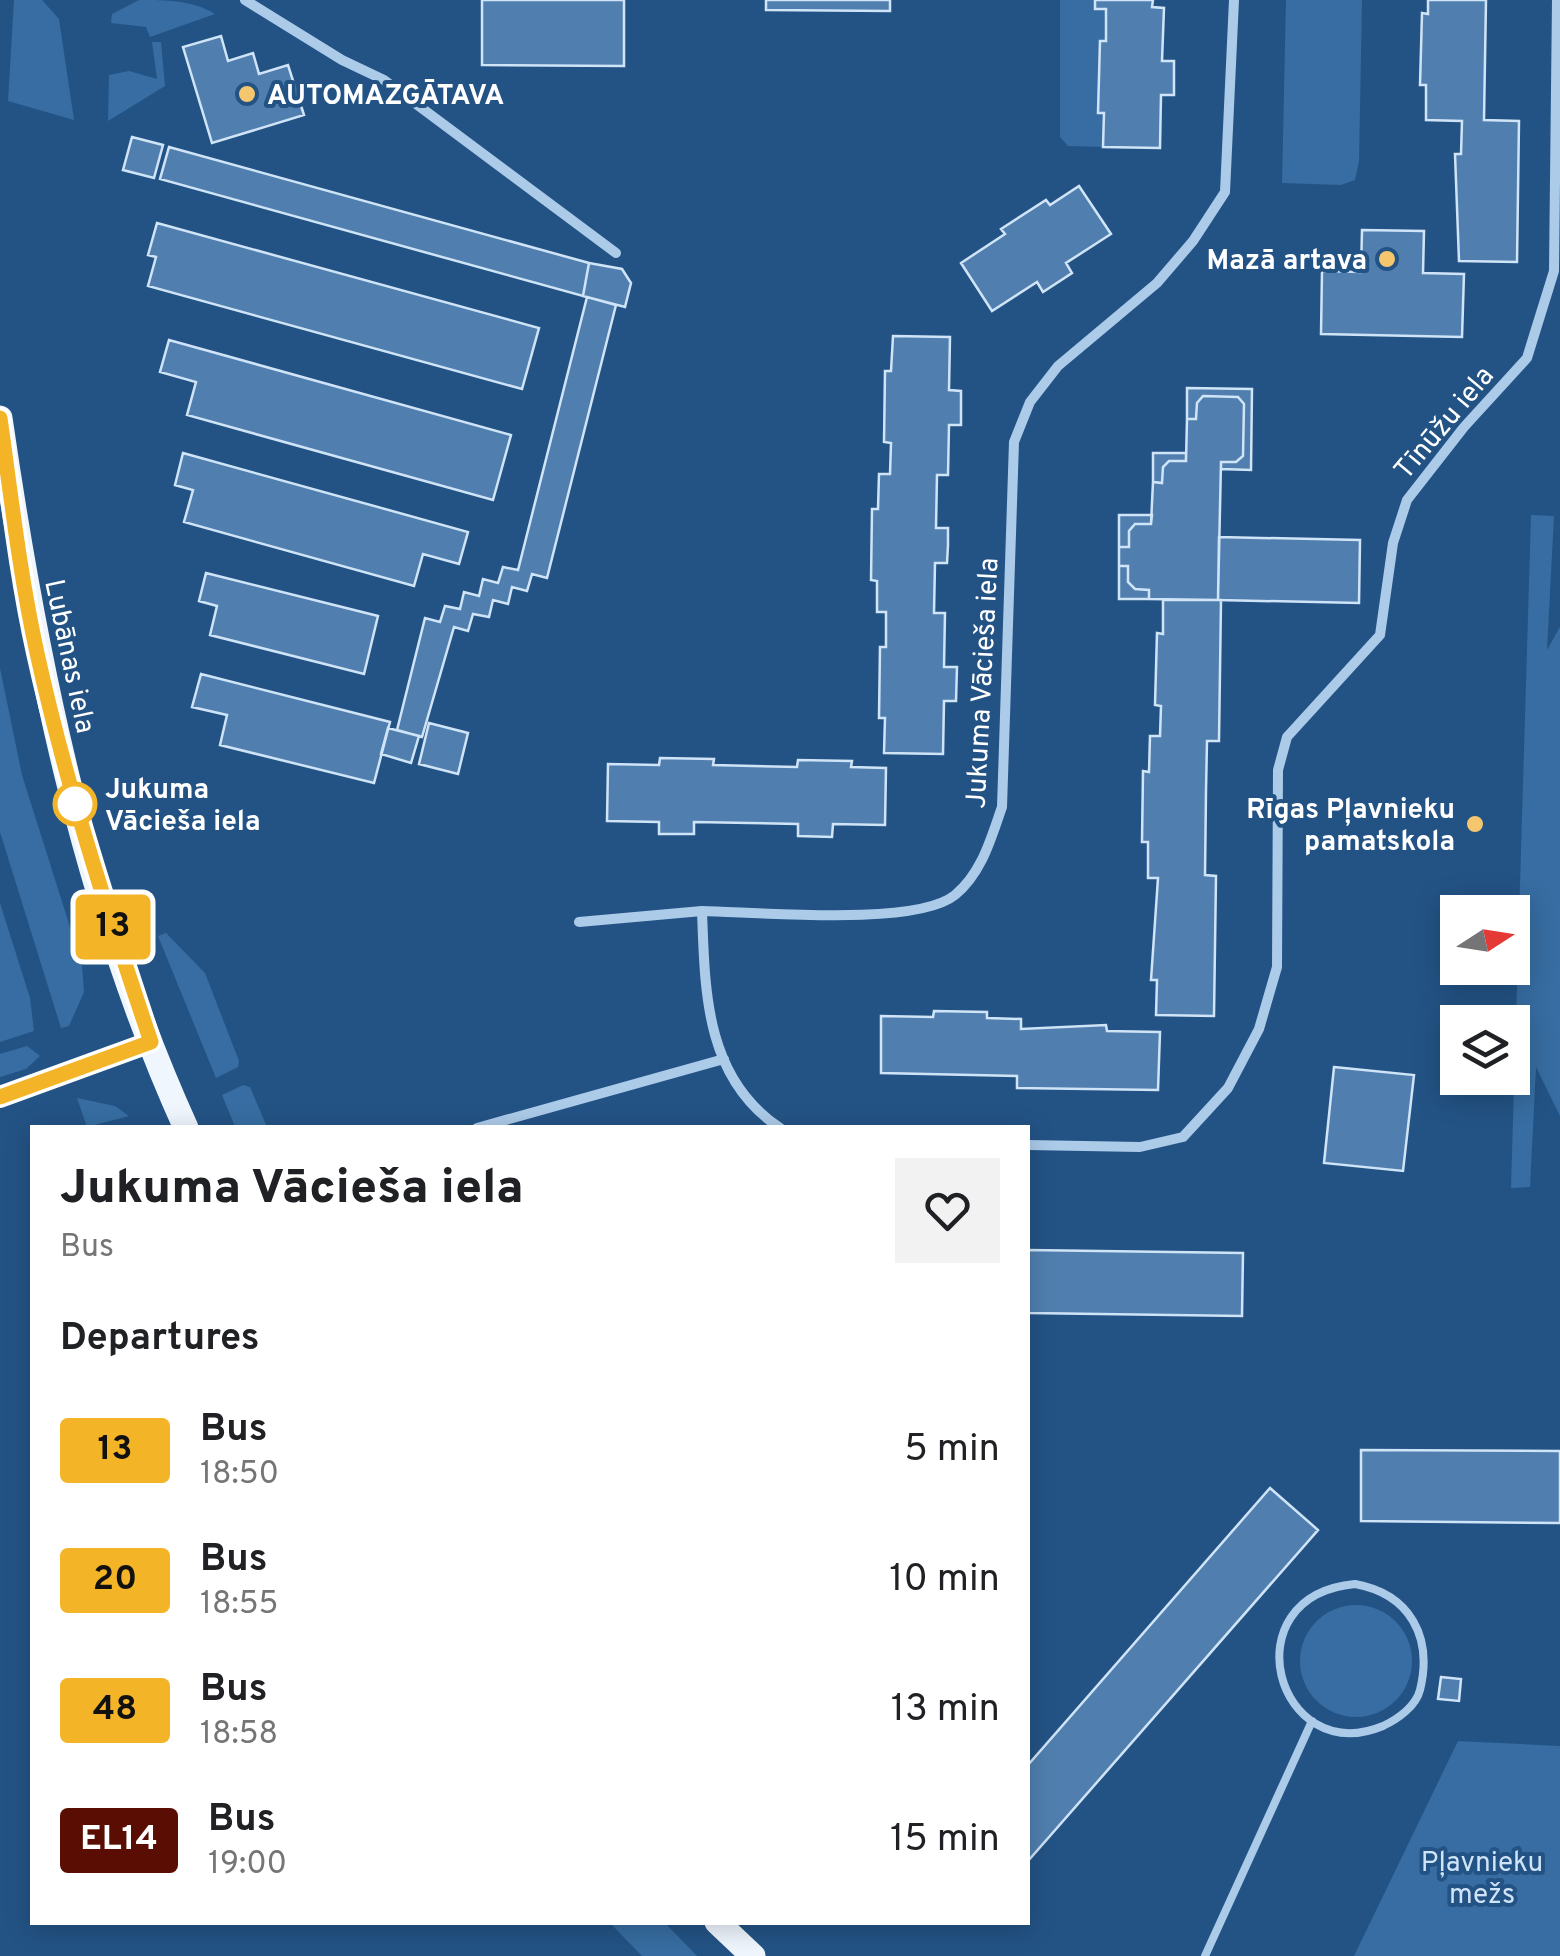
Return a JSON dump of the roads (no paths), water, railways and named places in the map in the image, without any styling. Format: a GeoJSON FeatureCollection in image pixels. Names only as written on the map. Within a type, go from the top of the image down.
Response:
{"type":"FeatureCollection","features":[{"type":"Feature","properties":{"kind":"main road","name":"Lubānas iela"},"geometry":{"type":"LineString","coordinates":[[0,418],[36,649],[52,721],[83,835],[151,1042],[185,1125]]}},
{"type":"Feature","properties":{"kind":"main road"},"geometry":{"type":"LineString","coordinates":[[720,1925],[753,1956]]}},
{"type":"Feature","properties":{"kind":"street"},"geometry":{"type":"LineString","coordinates":[[244,0],[342,60],[384,80],[616,254]]}},
{"type":"Feature","properties":{"kind":"street","name":"Jukuma Vācieša iela"},"geometry":{"type":"LineString","coordinates":[[579,922],[702,912],[908,914],[954,896],[983,861],[1002,807],[1014,442],[1030,402],[1058,366],[1157,283],[1225,192],[1234,0]]}},
{"type":"Feature","properties":{"kind":"street","name":"Tīnūžu iela"},"geometry":{"type":"LineString","coordinates":[[1030,1145],[1140,1147],[1184,1136],[1228,1088],[1259,1029],[1277,967],[1278,770],[1287,737],[1380,634],[1392,543],[1407,500],[1464,427],[1527,358],[1554,270],[1559,70],[1556,0]]}},
{"type":"Feature","properties":{"kind":"street"},"geometry":{"type":"LineString","coordinates":[[702,912],[704,998],[724,1059],[740,1094],[776,1125]]}},
{"type":"Feature","properties":{"kind":"street"},"geometry":{"type":"LineString","coordinates":[[0,1097],[151,1042]]}},
{"type":"Feature","properties":{"kind":"street"},"geometry":{"type":"LineString","coordinates":[[488,1125],[724,1059]]}},
{"type":"Feature","properties":{"kind":"lane"},"geometry":{"type":"LineString","coordinates":[[1336,1586],[1374,1588],[1392,1596],[1420,1628],[1426,1652],[1418,1700],[1395,1720],[1357,1733],[1312,1722],[1282,1686],[1280,1640],[1301,1604],[1336,1586]]}},
{"type":"Feature","properties":{"kind":"lane"},"geometry":{"type":"LineString","coordinates":[[1206,1956],[1312,1722]]}},
{"type":"Feature","properties":{"kind":"place","name":"AUTOMAZGĀTAVA"},"geometry":{"type":"Point","coordinates":[247,94]}},
{"type":"Feature","properties":{"kind":"place","name":"Mazā artava"},"geometry":{"type":"Point","coordinates":[1387,259]}},
{"type":"Feature","properties":{"kind":"place","name":"Jukuma Vācieša iela"},"geometry":{"type":"Point","coordinates":[75,804]}},
{"type":"Feature","properties":{"kind":"place","name":"Rīgas Pļavnieku pamatskola"},"geometry":{"type":"Point","coordinates":[1475,824]}},
{"type":"Feature","properties":{"kind":"park label","name":"Pļavnieku mežs"},"geometry":{"type":"Point","coordinates":[1482,1877]}}]}
